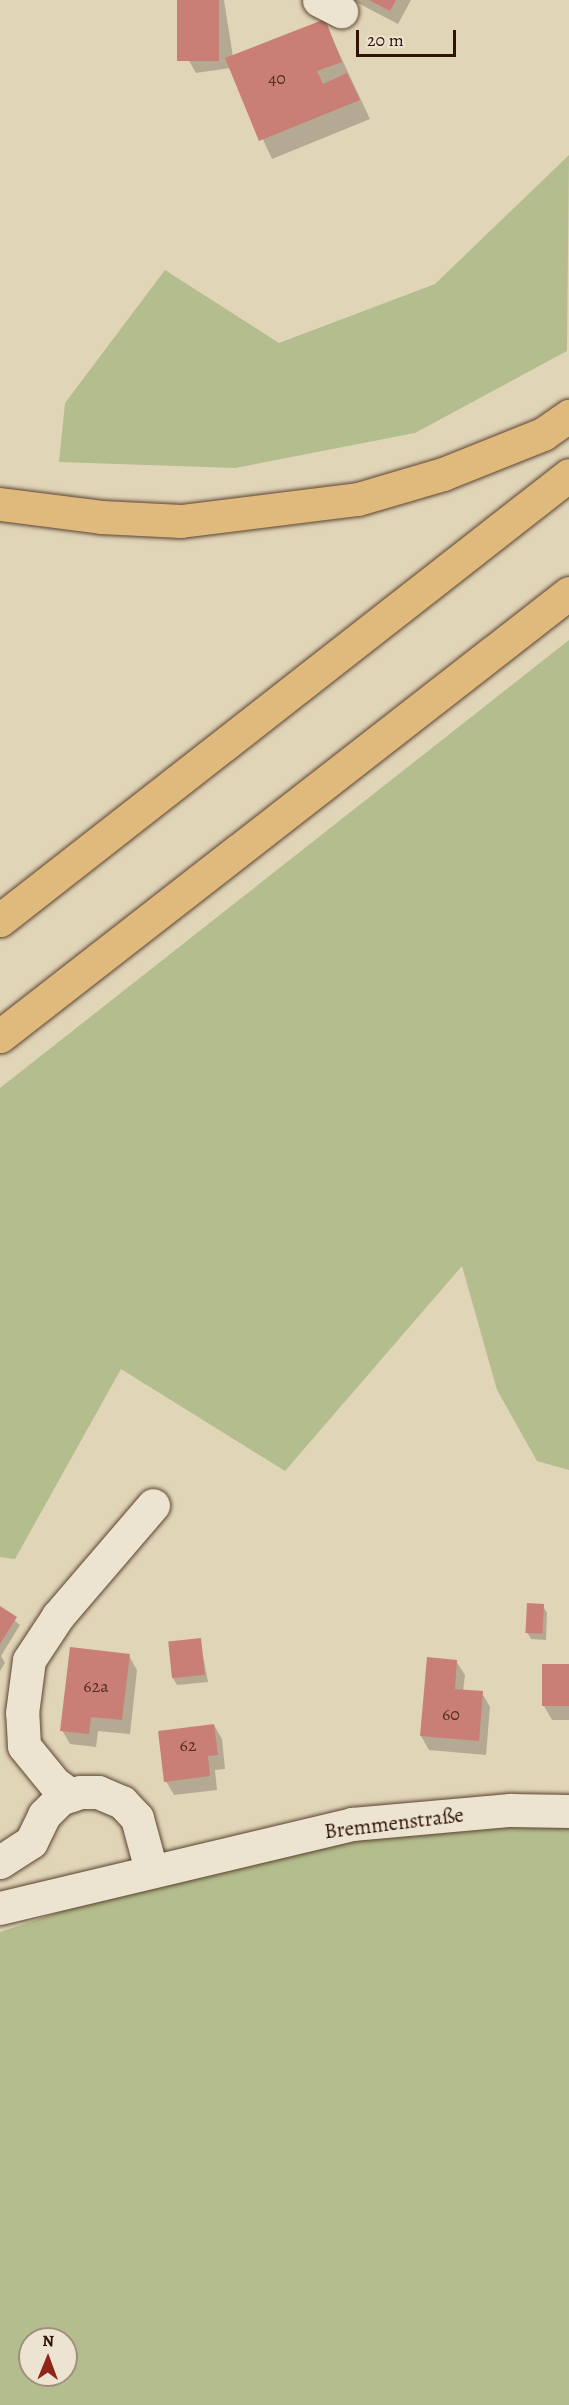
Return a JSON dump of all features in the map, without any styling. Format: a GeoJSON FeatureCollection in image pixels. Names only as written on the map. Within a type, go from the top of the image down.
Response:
{"type":"FeatureCollection","features":[{"type":"Feature","properties":{"kind":"highway"},"geometry":{"type":"LineString","coordinates":[[0,504],[101,517],[181,521],[358,500],[443,474],[543,434],[569,416]]}},
{"type":"Feature","properties":{"kind":"highway"},"geometry":{"type":"LineString","coordinates":[[0,920],[569,475]]}},
{"type":"Feature","properties":{"kind":"highway"},"geometry":{"type":"LineString","coordinates":[[0,1036],[569,593]]}},
{"type":"Feature","properties":{"kind":"street"},"geometry":{"type":"LineString","coordinates":[[71,1795],[55,1784],[24,1746],[22,1713],[29,1660],[58,1616],[153,1505]]}},
{"type":"Feature","properties":{"kind":"street"},"geometry":{"type":"LineString","coordinates":[[0,1862],[31,1842],[44,1815],[60,1799],[71,1795],[98,1792],[122,1802],[137,1818],[151,1870]]}},
{"type":"Feature","properties":{"kind":"street","name":"Bremmenstraße"},"geometry":{"type":"LineString","coordinates":[[0,1908],[151,1870],[351,1824],[510,1810],[569,1811]]}},
{"type":"Feature","properties":{"kind":"green space"},"geometry":{"type":"Polygon","coordinates":[[[569,155],[567,351],[415,433],[235,468],[59,462],[65,403],[165,270],[279,343],[435,284],[569,155]]]}},
{"type":"Feature","properties":{"kind":"green space"},"geometry":{"type":"Polygon","coordinates":[[[569,640],[569,1470],[537,1461],[497,1390],[462,1266],[285,1471],[121,1369],[15,1559],[0,1557],[0,1088],[569,640]]]}},
{"type":"Feature","properties":{"kind":"green space"},"geometry":{"type":"Polygon","coordinates":[[[569,1824],[569,2405],[0,2405],[0,1932],[99,1899],[346,1838],[502,1825],[569,1824]]]}},
{"type":"Feature","properties":{"kind":"building"},"geometry":{"type":"Polygon","coordinates":[[[177,0],[219,0],[219,61],[177,61],[177,0]]]}},
{"type":"Feature","properties":{"kind":"building"},"geometry":{"type":"Polygon","coordinates":[[[369,0],[396,0],[390,11],[369,0]]]}},
{"type":"Feature","properties":{"kind":"building"},"geometry":{"type":"Polygon","coordinates":[[[325,19],[342,62],[317,71],[323,84],[347,73],[360,100],[259,141],[225,58],[325,19]]]}},
{"type":"Feature","properties":{"kind":"building"},"geometry":{"type":"Polygon","coordinates":[[[527,1603],[544,1604],[542,1634],[525,1633],[527,1603]]]}},
{"type":"Feature","properties":{"kind":"building"},"geometry":{"type":"Polygon","coordinates":[[[0,1606],[17,1617],[0,1644],[0,1606]]]}},
{"type":"Feature","properties":{"kind":"building"},"geometry":{"type":"Polygon","coordinates":[[[201,1638],[205,1675],[172,1678],[168,1641],[201,1638]]]}},
{"type":"Feature","properties":{"kind":"building"},"geometry":{"type":"Polygon","coordinates":[[[70,1647],[130,1654],[122,1720],[91,1717],[89,1734],[60,1731],[70,1647]]]}},
{"type":"Feature","properties":{"kind":"building"},"geometry":{"type":"Polygon","coordinates":[[[427,1657],[457,1660],[455,1689],[483,1691],[479,1741],[420,1736],[427,1657]]]}},
{"type":"Feature","properties":{"kind":"building"},"geometry":{"type":"Polygon","coordinates":[[[542,1664],[569,1664],[569,1706],[542,1706],[542,1664]]]}},
{"type":"Feature","properties":{"kind":"building"},"geometry":{"type":"Polygon","coordinates":[[[214,1724],[218,1755],[208,1756],[210,1776],[164,1782],[158,1731],[214,1724]]]}}]}
